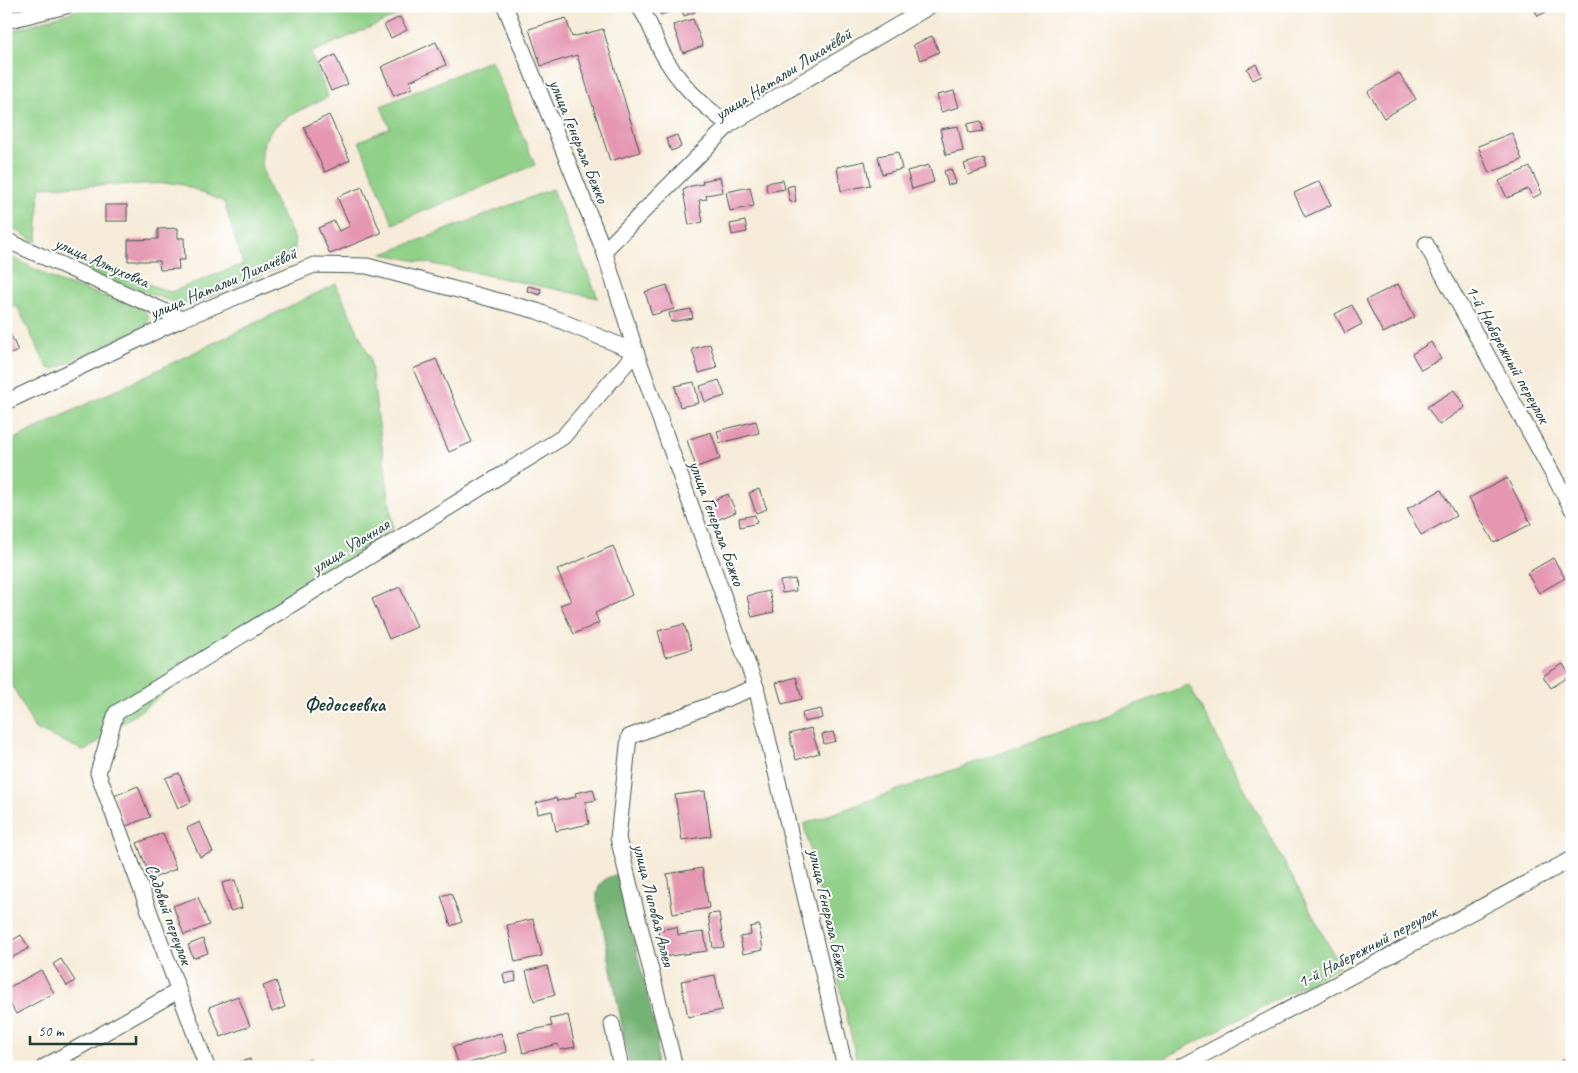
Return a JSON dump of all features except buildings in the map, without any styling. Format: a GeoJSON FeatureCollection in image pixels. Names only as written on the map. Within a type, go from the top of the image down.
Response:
{"type":"FeatureCollection","features":[{"type":"Feature","properties":{"kind":"street"},"geometry":{"type":"LineString","coordinates":[[6,21],[66,6]]}},
{"type":"Feature","properties":{"kind":"street","name":"улица Генерала Бежко"},"geometry":{"type":"LineString","coordinates":[[505,6],[604,251],[636,352],[756,687],[845,1067]]}},
{"type":"Feature","properties":{"kind":"street"},"geometry":{"type":"LineString","coordinates":[[638,6],[662,54],[682,85],[703,106],[729,126]]}},
{"type":"Feature","properties":{"kind":"street","name":"улица Натальи Лихачёвой"},"geometry":{"type":"LineString","coordinates":[[604,251],[729,126],[930,6]]}},
{"type":"Feature","properties":{"kind":"street","name":"улица Алтуховка"},"geometry":{"type":"LineString","coordinates":[[6,240],[182,319]]}},
{"type":"Feature","properties":{"kind":"street","name":"1-й Набережный переулок"},"geometry":{"type":"LineString","coordinates":[[1426,244],[1572,509]]}},
{"type":"Feature","properties":{"kind":"street","name":"улица Натальи Лихачёвой"},"geometry":{"type":"LineString","coordinates":[[6,402],[182,319],[314,265],[367,266],[537,311],[636,352]]}},
{"type":"Feature","properties":{"kind":"street","name":"улица Удачная"},"geometry":{"type":"LineString","coordinates":[[98,773],[116,712],[563,438],[636,352]]}},
{"type":"Feature","properties":{"kind":"street","name":"улица Липовая Аллея"},"geometry":{"type":"LineString","coordinates":[[675,1067],[618,838],[629,737],[756,687]]}},
{"type":"Feature","properties":{"kind":"street","name":"Садовый переулок"},"geometry":{"type":"LineString","coordinates":[[98,773],[207,1067]]}},
{"type":"Feature","properties":{"kind":"street","name":"1-й Набережный переулок"},"geometry":{"type":"LineString","coordinates":[[1180,1067],[1572,859]]}},
{"type":"Feature","properties":{"kind":"street"},"geometry":{"type":"LineString","coordinates":[[44,1067],[178,991]]}},
{"type":"Feature","properties":{"kind":"street"},"geometry":{"type":"LineString","coordinates":[[612,1024],[621,1067]]}},
{"type":"Feature","properties":{"kind":"green space"},"geometry":{"type":"Polygon","coordinates":[[[90,6],[419,6],[311,53],[328,97],[289,116],[273,129],[264,143],[262,158],[264,174],[270,190],[294,238],[295,250],[293,256],[284,265],[194,304],[176,303],[86,271],[88,263],[171,292],[243,264],[224,202],[179,183],[40,187],[37,242],[6,225],[6,33],[90,6]]]}},
{"type":"Feature","properties":{"kind":"green space"},"geometry":{"type":"Polygon","coordinates":[[[491,60],[535,165],[393,224],[359,141],[390,128],[381,106],[491,60]]]}},
{"type":"Feature","properties":{"kind":"green space"},"geometry":{"type":"Polygon","coordinates":[[[552,189],[598,298],[383,254],[552,189]]]}},
{"type":"Feature","properties":{"kind":"green space"},"geometry":{"type":"Polygon","coordinates":[[[6,254],[60,282],[144,309],[149,318],[146,325],[54,370],[47,367],[17,306],[6,310],[6,254]]]}},
{"type":"Feature","properties":{"kind":"green space"},"geometry":{"type":"Polygon","coordinates":[[[336,284],[370,358],[393,527],[85,751],[35,729],[6,673],[6,443],[336,284]]]}},
{"type":"Feature","properties":{"kind":"green space"},"geometry":{"type":"Polygon","coordinates":[[[1189,685],[1340,966],[1148,1067],[858,1067],[804,824],[1189,685]]]}},
{"type":"Feature","properties":{"kind":"green space"},"geometry":{"type":"Polygon","coordinates":[[[618,874],[658,1040],[656,1067],[630,1067],[597,904],[600,885],[610,877],[618,874]]]}},
{"type":"Feature","properties":{"kind":"district","name":"Федосеевка"},"geometry":{"type":"Point","coordinates":[345,704]}}]}
